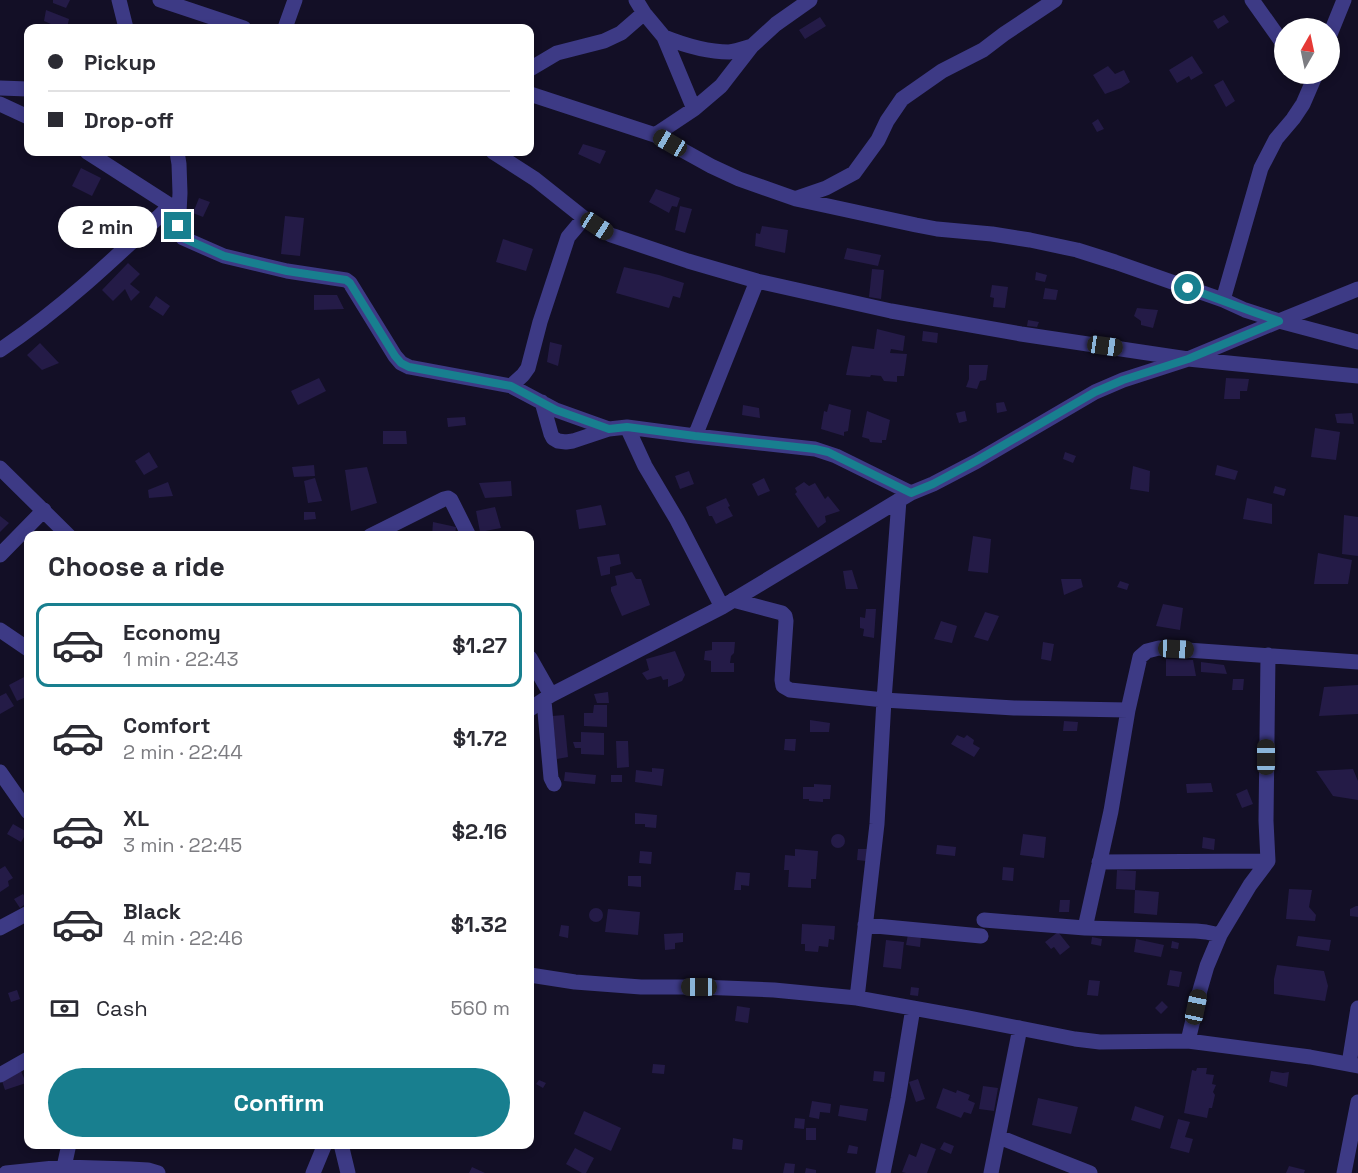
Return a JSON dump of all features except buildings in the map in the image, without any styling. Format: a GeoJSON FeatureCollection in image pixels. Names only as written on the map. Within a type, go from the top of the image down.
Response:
{"type":"FeatureCollection","features":[{"type":"Feature","properties":{"kind":"street"},"geometry":{"type":"LineString","coordinates":[[119,0],[125,24]]}},
{"type":"Feature","properties":{"kind":"street"},"geometry":{"type":"LineString","coordinates":[[160,0],[232,24]]}},
{"type":"Feature","properties":{"kind":"street"},"geometry":{"type":"LineString","coordinates":[[287,24],[296,0]]}},
{"type":"Feature","properties":{"kind":"street"},"geometry":{"type":"LineString","coordinates":[[655,135],[694,110],[721,86],[752,46],[776,24],[810,0]]}},
{"type":"Feature","properties":{"kind":"street"},"geometry":{"type":"LineString","coordinates":[[796,199],[826,188],[854,173],[878,140],[902,99],[942,71],[983,50],[1055,0]]}},
{"type":"Feature","properties":{"kind":"street"},"geometry":{"type":"LineString","coordinates":[[1252,0],[1274,31]]}},
{"type":"Feature","properties":{"kind":"street"},"geometry":{"type":"LineString","coordinates":[[1337,18],[1344,0]]}},
{"type":"Feature","properties":{"kind":"street"},"geometry":{"type":"LineString","coordinates":[[534,67],[556,53],[604,41],[621,33],[640,7],[664,37],[694,110]]}},
{"type":"Feature","properties":{"kind":"street"},"geometry":{"type":"LineString","coordinates":[[664,37],[679,43],[730,52],[752,46]]}},
{"type":"Feature","properties":{"kind":"street"},"geometry":{"type":"LineString","coordinates":[[1223,300],[1262,168],[1276,139],[1304,105],[1310,84]]}},
{"type":"Feature","properties":{"kind":"street"},"geometry":{"type":"LineString","coordinates":[[0,88],[24,89]]}},
{"type":"Feature","properties":{"kind":"street"},"geometry":{"type":"LineString","coordinates":[[534,95],[655,135],[739,179],[796,199],[938,229],[992,234],[1077,250],[1223,300],[1245,310],[1358,342]]}},
{"type":"Feature","properties":{"kind":"street"},"geometry":{"type":"LineString","coordinates":[[0,104],[24,115]]}},
{"type":"Feature","properties":{"kind":"street"},"geometry":{"type":"LineString","coordinates":[[93,156],[175,208]]}},
{"type":"Feature","properties":{"kind":"street"},"geometry":{"type":"LineString","coordinates":[[178,156],[180,183],[175,208],[178,232],[183,238],[224,256],[287,271],[346,280],[401,363],[409,367],[511,386],[556,410],[609,429]]}},
{"type":"Feature","properties":{"kind":"street"},"geometry":{"type":"LineString","coordinates":[[499,156],[535,179],[584,218],[611,235],[757,281],[891,311],[1021,334],[1188,359],[1358,376]]}},
{"type":"Feature","properties":{"kind":"street"},"geometry":{"type":"LineString","coordinates":[[0,350],[31,330],[175,208]]}},
{"type":"Feature","properties":{"kind":"street"},"geometry":{"type":"LineString","coordinates":[[511,386],[528,368],[540,322],[568,237],[584,218]]}},
{"type":"Feature","properties":{"kind":"street"},"geometry":{"type":"LineString","coordinates":[[695,436],[757,281]]}},
{"type":"Feature","properties":{"kind":"street"},"geometry":{"type":"LineString","coordinates":[[534,707],[728,603],[905,496],[976,461],[1095,392],[1123,380],[1188,359],[1358,289]]}},
{"type":"Feature","properties":{"kind":"street"},"geometry":{"type":"LineString","coordinates":[[542,402],[551,434],[558,441],[573,441],[609,429],[627,427],[815,449],[828,452],[905,496]]}},
{"type":"Feature","properties":{"kind":"street"},"geometry":{"type":"LineString","coordinates":[[627,427],[645,466],[728,603],[782,613],[785,616],[782,680],[783,686],[790,690],[884,700],[1014,708],[1128,710]]}},
{"type":"Feature","properties":{"kind":"street"},"geometry":{"type":"LineString","coordinates":[[0,468],[64,531]]}},
{"type":"Feature","properties":{"kind":"street"},"geometry":{"type":"LineString","coordinates":[[857,998],[877,824],[884,700],[905,496]]}},
{"type":"Feature","properties":{"kind":"street"},"geometry":{"type":"LineString","coordinates":[[380,531],[448,498],[452,500],[467,531]]}},
{"type":"Feature","properties":{"kind":"street"},"geometry":{"type":"LineString","coordinates":[[0,555],[44,510]]}},
{"type":"Feature","properties":{"kind":"street"},"geometry":{"type":"LineString","coordinates":[[0,630],[24,646]]}},
{"type":"Feature","properties":{"kind":"street"},"geometry":{"type":"LineString","coordinates":[[1085,928],[1111,811],[1128,710],[1140,657],[1147,651],[1159,648],[1358,662]]}},
{"type":"Feature","properties":{"kind":"street"},"geometry":{"type":"LineString","coordinates":[[1188,1041],[1200,990],[1220,935],[1250,885],[1268,861],[1266,820],[1268,655]]}},
{"type":"Feature","properties":{"kind":"street"},"geometry":{"type":"LineString","coordinates":[[534,667],[548,698],[551,778],[554,784]]}},
{"type":"Feature","properties":{"kind":"street"},"geometry":{"type":"LineString","coordinates":[[0,772],[24,806]]}},
{"type":"Feature","properties":{"kind":"street"},"geometry":{"type":"LineString","coordinates":[[1099,862],[1268,861]]}},
{"type":"Feature","properties":{"kind":"street"},"geometry":{"type":"LineString","coordinates":[[0,928],[24,915]]}},
{"type":"Feature","properties":{"kind":"street"},"geometry":{"type":"LineString","coordinates":[[984,920],[1085,928],[1196,931],[1220,935]]}},
{"type":"Feature","properties":{"kind":"street"},"geometry":{"type":"LineString","coordinates":[[865,925],[981,936]]}},
{"type":"Feature","properties":{"kind":"street"},"geometry":{"type":"LineString","coordinates":[[534,976],[575,982],[641,987],[774,990],[857,998],[1076,1040],[1188,1041],[1354,1065],[1358,1008]]}},
{"type":"Feature","properties":{"kind":"street"},"geometry":{"type":"LineString","coordinates":[[883,1173],[913,1008]]}},
{"type":"Feature","properties":{"kind":"street"},"geometry":{"type":"LineString","coordinates":[[991,1173],[1020,1028]]}},
{"type":"Feature","properties":{"kind":"street"},"geometry":{"type":"LineString","coordinates":[[0,1075],[24,1061]]}},
{"type":"Feature","properties":{"kind":"street"},"geometry":{"type":"LineString","coordinates":[[1344,1173],[1358,1102]]}},
{"type":"Feature","properties":{"kind":"street"},"geometry":{"type":"LineString","coordinates":[[999,1137],[1090,1173]]}},
{"type":"Feature","properties":{"kind":"street"},"geometry":{"type":"LineString","coordinates":[[54,1169],[66,1149]]}},
{"type":"Feature","properties":{"kind":"street"},"geometry":{"type":"LineString","coordinates":[[313,1173],[323,1149]]}},
{"type":"Feature","properties":{"kind":"street"},"geometry":{"type":"LineString","coordinates":[[342,1149],[348,1173]]}},
{"type":"Feature","properties":{"kind":"street"},"geometry":{"type":"LineString","coordinates":[[6,1173],[54,1169],[139,1170],[158,1173]]}},
{"type":"Feature","properties":{"kind":"route"},"geometry":{"type":"LineString","coordinates":[[178,226],[178,232],[183,238],[224,256],[287,271],[346,280],[395,356],[409,367],[511,386],[556,410],[609,429],[627,427],[828,452],[911,493],[976,461],[1095,392],[1123,380],[1188,359],[1279,321],[1188,288]]}}]}
